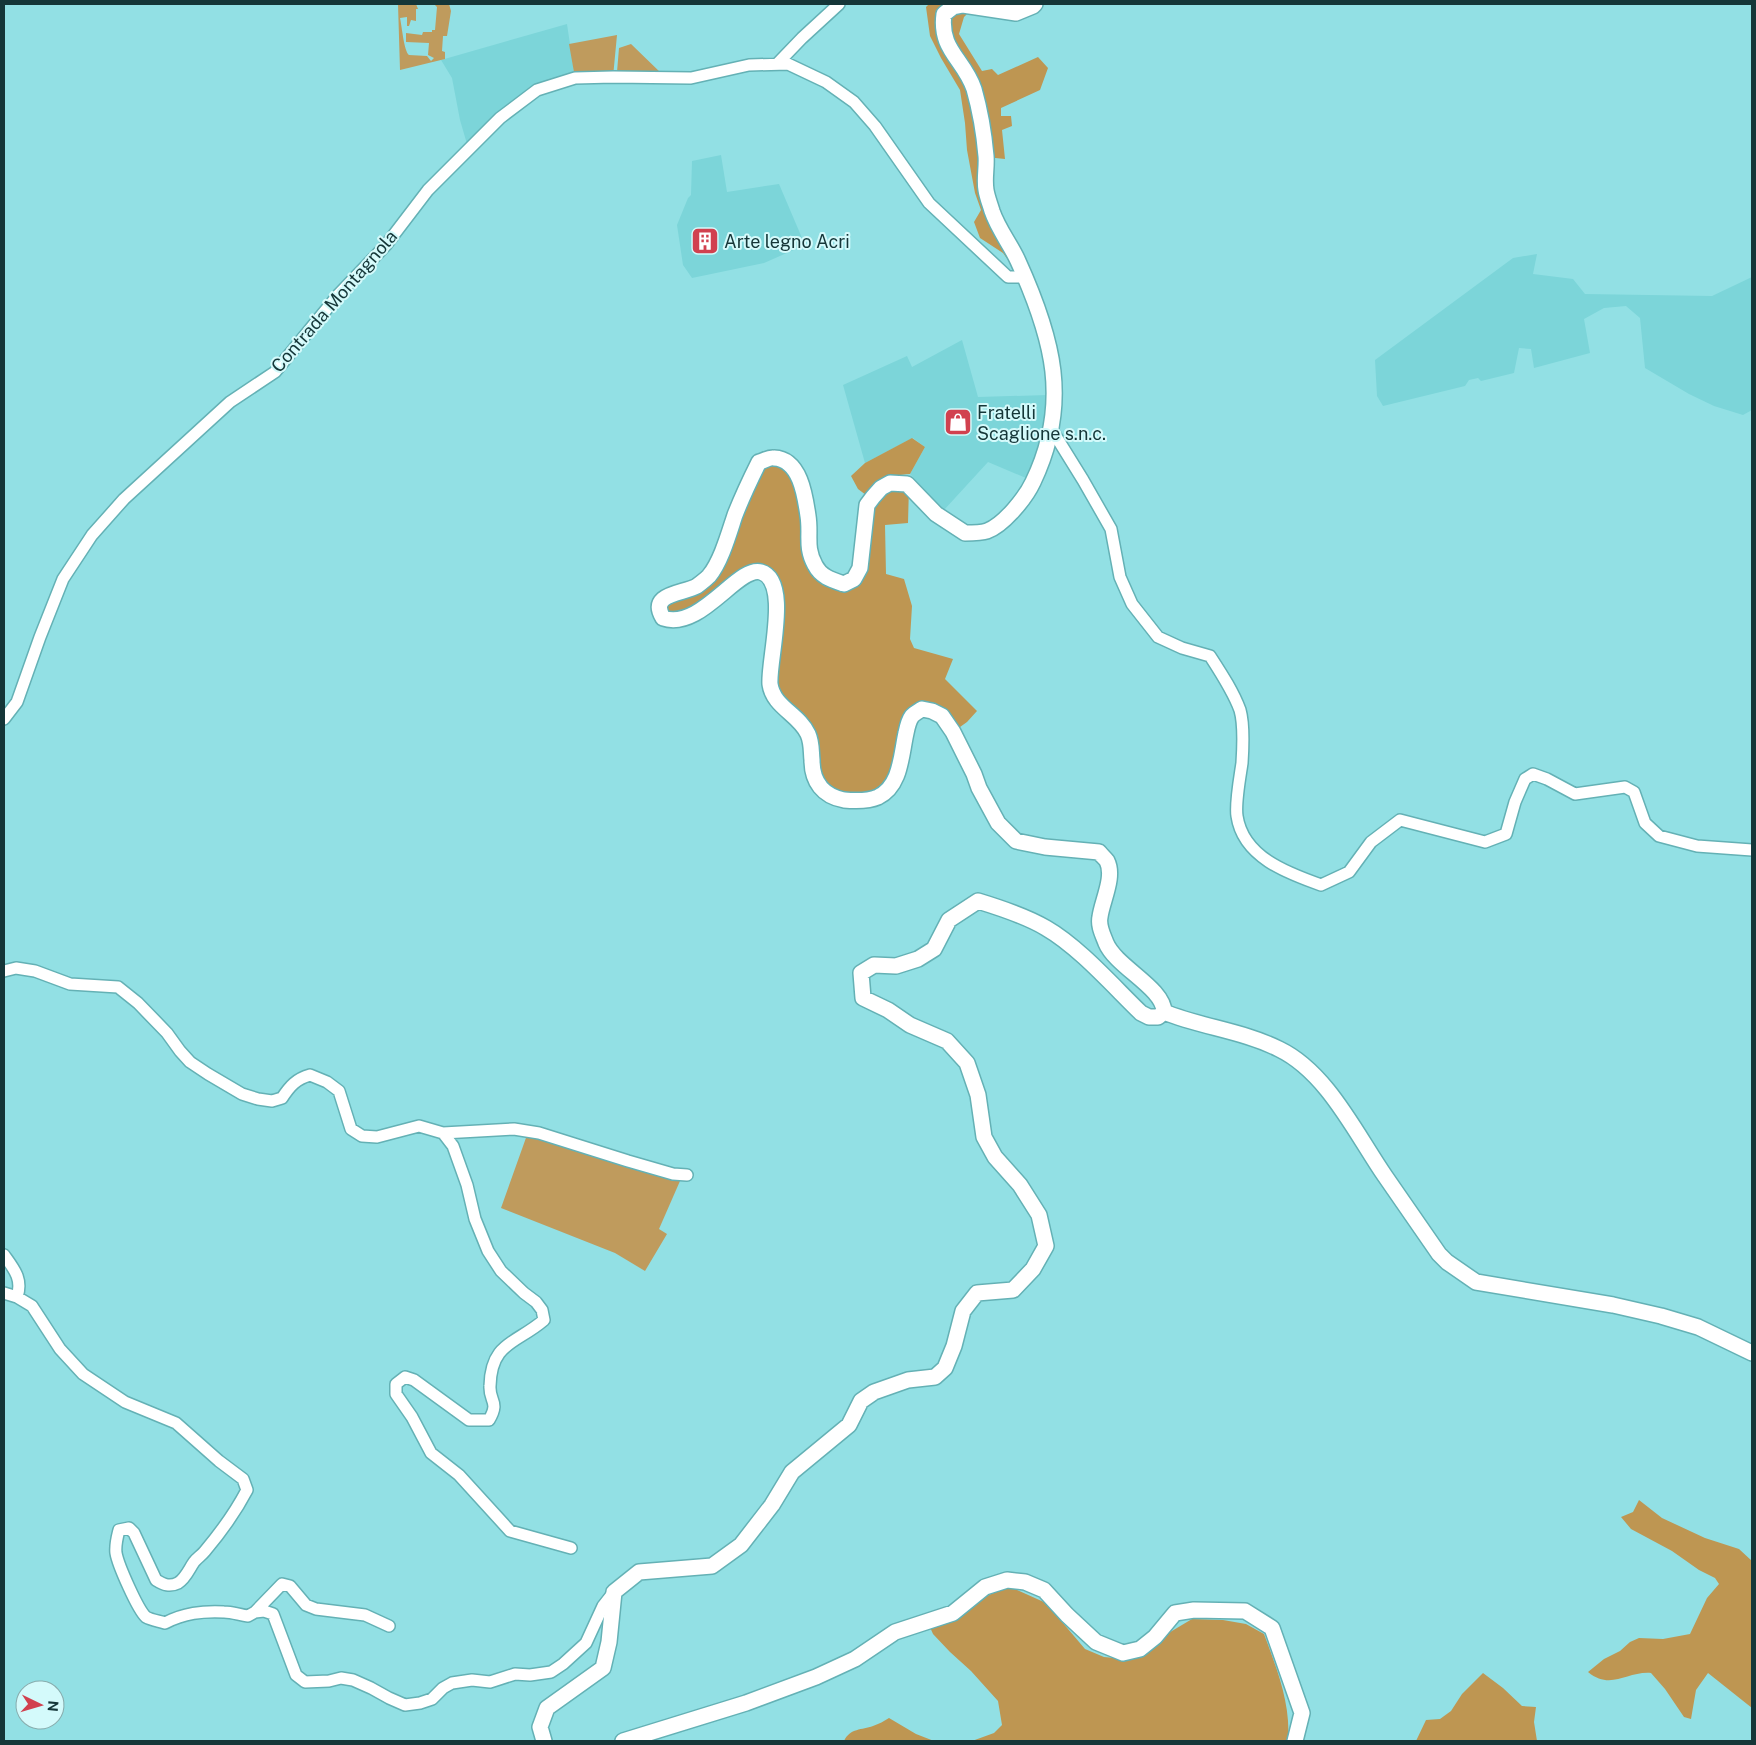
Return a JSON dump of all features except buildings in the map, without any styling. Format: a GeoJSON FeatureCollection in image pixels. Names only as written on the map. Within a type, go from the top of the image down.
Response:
{"type":"FeatureCollection","features":[{"type":"Feature","properties":{"kind":"main road"},"geometry":{"type":"LineString","coordinates":[[1035,4],[1016,12],[963,5],[953,7],[944,14],[943,25],[945,39],[973,87],[986,157],[986,188],[993,214],[1019,262],[1041,315],[1046,334],[1055,386],[1055,411],[1044,460],[1028,492],[1002,521],[988,531],[965,533],[936,514],[907,484],[890,483],[881,488],[867,505],[860,568],[854,579],[844,584],[827,578],[816,566],[808,546],[809,518],[799,476],[786,461],[772,457],[759,462],[744,490],[724,546],[710,575],[697,586],[663,598],[659,604],[659,612],[662,618],[670,621],[678,619],[709,606],[740,578],[751,572],[761,572],[769,577],[775,592],[777,613],[770,664],[770,686],[775,699],[797,718],[808,734],[812,747],[815,779],[822,790],[832,797],[847,800],[864,800],[877,797],[887,791],[895,780],[907,728],[912,716],[922,709],[932,710],[942,716],[953,732],[998,824],[1016,841],[1099,852],[1107,861],[1109,881],[1100,918],[1101,931],[1108,947],[1119,960],[1158,996],[1164,1005],[1164,1012]]}},
{"type":"Feature","properties":{"kind":"main road"},"geometry":{"type":"LineString","coordinates":[[544,1741],[540,1727],[547,1708],[603,1668],[609,1642],[614,1592],[639,1572],[712,1566],[741,1545],[772,1505],[792,1472],[849,1425],[861,1401],[874,1392],[908,1380],[935,1378],[945,1368],[954,1346],[963,1311],[977,1293],[1013,1290],[1033,1269],[1046,1246],[1039,1215],[1020,1186],[995,1157],[984,1137],[978,1095],[967,1063],[947,1040],[910,1025],[888,1010],[863,998],[861,973],[874,965],[896,966],[918,959],[934,949],[949,920],[978,900],[1045,927],[1064,940],[1141,1013],[1150,1017],[1158,1017],[1164,1012]]}},
{"type":"Feature","properties":{"kind":"main road"},"geometry":{"type":"LineString","coordinates":[[1164,1012],[1181,1019],[1256,1040],[1280,1050],[1297,1060],[1314,1076],[1339,1108],[1439,1254],[1447,1262],[1476,1282],[1613,1305],[1661,1316],[1698,1327],[1752,1353]]}},
{"type":"Feature","properties":{"kind":"main road"},"geometry":{"type":"LineString","coordinates":[[623,1741],[816,1678],[855,1659],[895,1632],[952,1613],[985,1587],[1007,1580],[1025,1582],[1044,1590],[1066,1615],[1096,1642],[1123,1653],[1140,1649],[1155,1637],[1175,1613],[1194,1610],[1245,1611],[1272,1628],[1302,1713],[1295,1741]]}},
{"type":"Feature","properties":{"kind":"street"},"geometry":{"type":"LineString","coordinates":[[777,64],[839,4]]}},
{"type":"Feature","properties":{"kind":"street","name":"Contrada Montagnola"},"geometry":{"type":"LineString","coordinates":[[4,719],[17,702],[63,579],[92,535],[124,499],[230,402],[275,372],[339,294],[386,245],[428,190],[500,118],[537,90],[575,78],[691,78],[749,64],[788,64],[826,82],[854,102],[875,126],[929,203],[1008,277],[1024,277]]}},
{"type":"Feature","properties":{"kind":"street"},"geometry":{"type":"LineString","coordinates":[[1052,430],[1111,529],[1120,577],[1132,604],[1158,637],[1182,648],[1210,656],[1226,682],[1240,711],[1243,746],[1237,816],[1243,835],[1258,855],[1291,875],[1321,885],[1349,872],[1371,842],[1400,820],[1484,842],[1506,834],[1515,802],[1525,779],[1533,774],[1547,779],[1575,794],[1625,786],[1634,792],[1644,823],[1659,836],[1697,846],[1752,850]]}},
{"type":"Feature","properties":{"kind":"street"},"geometry":{"type":"LineString","coordinates":[[4,972],[16,968],[35,971],[70,984],[118,987],[138,1003],[167,1033],[190,1062],[242,1094],[272,1101],[282,1098],[299,1078],[310,1075],[327,1082],[339,1091],[351,1129],[362,1136],[377,1137],[418,1126],[443,1133],[514,1129],[539,1133],[672,1174],[686,1175]]}},
{"type":"Feature","properties":{"kind":"street"},"geometry":{"type":"LineString","coordinates":[[443,1133],[453,1146],[468,1185],[475,1219],[488,1252],[501,1271],[536,1302],[542,1310],[544,1320],[532,1331],[502,1348],[497,1355],[491,1371],[489,1389],[494,1400],[495,1410],[489,1420],[469,1420],[414,1380],[404,1377],[396,1384],[396,1394],[412,1417],[431,1453],[459,1475],[510,1531],[571,1548]]}},
{"type":"Feature","properties":{"kind":"street"},"geometry":{"type":"LineString","coordinates":[[4,1255],[15,1271],[20,1286],[17,1297]]}},
{"type":"Feature","properties":{"kind":"street"},"geometry":{"type":"LineString","coordinates":[[4,1293],[17,1297],[32,1306],[60,1349],[83,1374],[125,1402],[176,1423],[219,1461],[243,1478],[247,1490],[239,1505],[180,1582],[163,1585],[156,1580],[134,1533],[129,1528],[119,1530],[115,1551],[118,1564],[139,1609],[148,1618],[165,1623],[188,1614],[225,1612],[248,1616],[255,1612],[282,1584],[290,1586],[306,1605],[316,1609],[365,1615],[389,1626]]}},
{"type":"Feature","properties":{"kind":"street"},"geometry":{"type":"LineString","coordinates":[[255,1612],[264,1611],[273,1614],[296,1675],[305,1682],[329,1681],[341,1678],[353,1680],[405,1705],[420,1704],[432,1699],[443,1688],[452,1683],[472,1680],[490,1682],[515,1674],[530,1675],[551,1672],[586,1643],[604,1606],[614,1592]]}},
{"type":"Feature","properties":{"kind":"shaded area"},"geometry":{"type":"Polygon","coordinates":[[[398,4],[416,4],[418,9],[416,9],[416,21],[411,20],[409,26],[407,26],[407,17],[400,18],[407,53],[409,55],[427,56],[431,61],[434,58],[428,55],[429,43],[406,42],[406,33],[422,35],[423,32],[435,30],[437,7],[434,4],[449,4],[451,11],[447,36],[443,36],[442,51],[445,52],[445,59],[400,70],[398,4]]]}},
{"type":"Feature","properties":{"kind":"shaded area"},"geometry":{"type":"Polygon","coordinates":[[[929,4],[1032,4],[1033,6],[974,7],[964,17],[959,34],[982,71],[992,69],[998,75],[1038,57],[1048,68],[1040,90],[1001,108],[1001,116],[1011,116],[1012,126],[1002,130],[1005,159],[986,157],[986,188],[1011,264],[1003,253],[980,238],[974,222],[981,210],[975,193],[967,150],[960,90],[930,36],[926,7],[929,4]]]}},
{"type":"Feature","properties":{"kind":"shaded area"},"geometry":{"type":"Polygon","coordinates":[[[567,24],[575,78],[537,90],[467,144],[460,120],[452,78],[441,60],[567,24]]]}},
{"type":"Feature","properties":{"kind":"shaded area"},"geometry":{"type":"Polygon","coordinates":[[[617,35],[613,77],[575,78],[569,44],[617,35]]]}},
{"type":"Feature","properties":{"kind":"shaded area"},"geometry":{"type":"Polygon","coordinates":[[[631,44],[662,74],[617,72],[619,48],[631,44]]]}},
{"type":"Feature","properties":{"kind":"shaded area"},"geometry":{"type":"Polygon","coordinates":[[[721,155],[727,192],[779,184],[805,245],[764,263],[692,278],[683,265],[677,225],[691,195],[692,161],[721,155]]]}},
{"type":"Feature","properties":{"kind":"shaded area"},"geometry":{"type":"Polygon","coordinates":[[[1537,254],[1533,274],[1573,279],[1585,294],[1712,296],[1752,277],[1752,410],[1743,415],[1714,406],[1689,394],[1645,368],[1640,318],[1626,306],[1604,308],[1584,319],[1590,353],[1534,368],[1531,349],[1519,348],[1514,373],[1481,381],[1478,378],[1469,380],[1465,386],[1383,406],[1377,396],[1375,360],[1513,258],[1537,254]]]}},
{"type":"Feature","properties":{"kind":"shaded area"},"geometry":{"type":"Polygon","coordinates":[[[962,340],[978,397],[1047,395],[1044,424],[1039,454],[1026,478],[988,462],[944,510],[910,474],[925,447],[913,438],[865,463],[843,385],[907,356],[912,367],[962,340]]]}},
{"type":"Feature","properties":{"kind":"shaded area"},"geometry":{"type":"Polygon","coordinates":[[[912,438],[925,447],[910,474],[885,479],[876,484],[866,495],[858,489],[851,476],[865,463],[912,438]]]}},
{"type":"Feature","properties":{"kind":"shaded area"},"geometry":{"type":"Polygon","coordinates":[[[772,457],[799,476],[808,545],[827,578],[853,579],[864,524],[881,488],[909,486],[908,523],[885,525],[886,574],[904,579],[912,606],[910,639],[914,648],[953,659],[945,679],[977,711],[967,722],[953,732],[922,709],[900,761],[877,797],[822,790],[812,747],[775,699],[777,613],[761,572],[678,619],[659,604],[710,575],[744,490],[772,457]]]}},
{"type":"Feature","properties":{"kind":"shaded area"},"geometry":{"type":"Polygon","coordinates":[[[527,1135],[680,1181],[659,1229],[667,1234],[645,1271],[615,1253],[501,1208],[527,1135]]]}},
{"type":"Feature","properties":{"kind":"shaded area"},"geometry":{"type":"Polygon","coordinates":[[[1639,1500],[1662,1518],[1705,1538],[1739,1549],[1752,1561],[1752,1708],[1708,1673],[1696,1690],[1691,1719],[1684,1717],[1665,1689],[1651,1673],[1604,1680],[1588,1672],[1604,1659],[1639,1638],[1663,1639],[1690,1634],[1707,1598],[1719,1584],[1715,1578],[1699,1570],[1672,1551],[1631,1529],[1621,1517],[1633,1512],[1639,1500]]]}},
{"type":"Feature","properties":{"kind":"shaded area"},"geometry":{"type":"Polygon","coordinates":[[[1006,1588],[1015,1589],[1046,1603],[1085,1649],[1104,1657],[1125,1659],[1192,1619],[1223,1620],[1246,1624],[1264,1634],[1274,1660],[1285,1700],[1288,1741],[972,1741],[994,1733],[1002,1725],[998,1701],[971,1671],[933,1634],[929,1625],[1006,1588]]]}},
{"type":"Feature","properties":{"kind":"shaded area"},"geometry":{"type":"Polygon","coordinates":[[[1483,1673],[1522,1706],[1536,1707],[1534,1722],[1537,1741],[1416,1741],[1426,1720],[1440,1719],[1451,1711],[1462,1694],[1483,1673]]]}},
{"type":"Feature","properties":{"kind":"shaded area"},"geometry":{"type":"Polygon","coordinates":[[[889,1718],[916,1734],[934,1741],[844,1741],[853,1732],[889,1718]]]}},
{"type":"Feature","properties":{"kind":"place","name":"Arte legno Acri"},"geometry":{"type":"Point","coordinates":[705,241]}},
{"type":"Feature","properties":{"kind":"place","name":"Fratelli Scaglione s.n.c."},"geometry":{"type":"Point","coordinates":[958,422]}}]}
